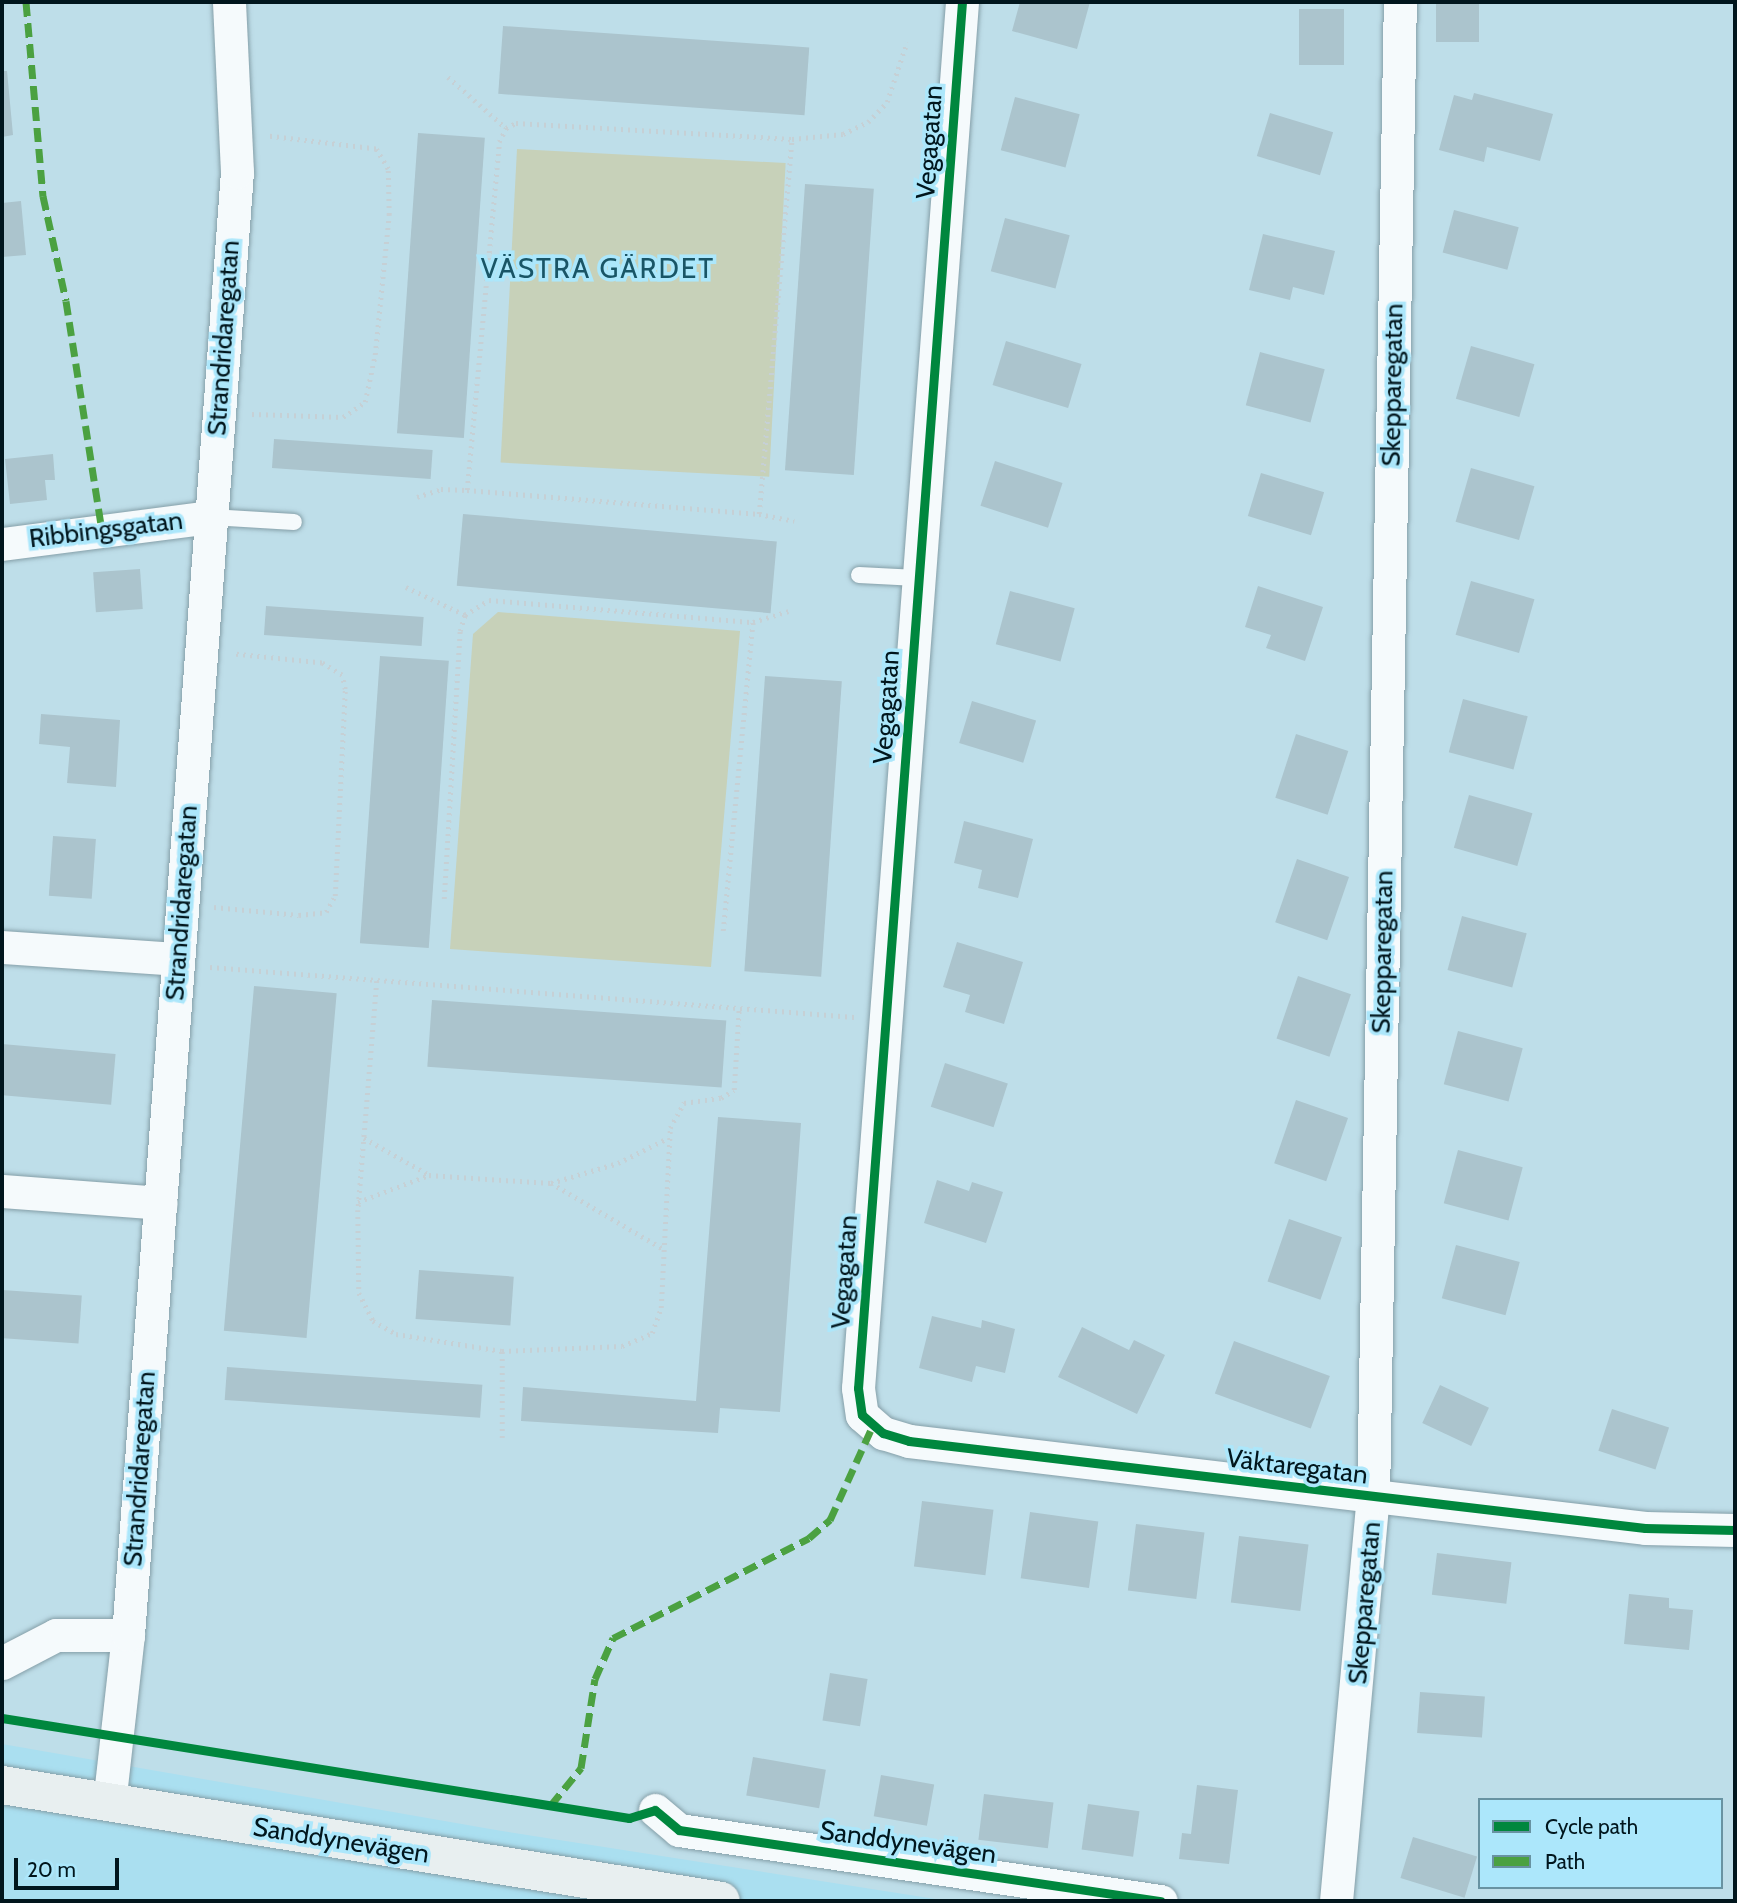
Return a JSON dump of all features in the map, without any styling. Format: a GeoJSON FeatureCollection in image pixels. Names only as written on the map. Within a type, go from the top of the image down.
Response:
{"type":"FeatureCollection","features":[{"type":"Feature","properties":{"kind":"street","name":"Strandridaregatan"},"geometry":{"type":"LineString","coordinates":[[109,1804],[128,1635],[161,1203],[190,962],[211,517],[237,172],[229,2]]}},
{"type":"Feature","properties":{"kind":"street","name":"Vegagatan"},"geometry":{"type":"LineString","coordinates":[[862,1415],[858,1388],[962,2]]}},
{"type":"Feature","properties":{"kind":"street","name":"Skepparegatan"},"geometry":{"type":"LineString","coordinates":[[1336,1901],[1373,1497],[1400,2]]}},
{"type":"Feature","properties":{"kind":"street","name":"Ribbingsgatan"},"geometry":{"type":"LineString","coordinates":[[2,544],[211,517]]}},
{"type":"Feature","properties":{"kind":"street"},"geometry":{"type":"LineString","coordinates":[[2,947],[190,962]]}},
{"type":"Feature","properties":{"kind":"street"},"geometry":{"type":"LineString","coordinates":[[2,1191],[161,1203]]}},
{"type":"Feature","properties":{"kind":"street","name":"Väktaregatan"},"geometry":{"type":"LineString","coordinates":[[862,1415],[883,1433],[909,1441],[1644,1528],[1735,1530]]}},
{"type":"Feature","properties":{"kind":"street"},"geometry":{"type":"LineString","coordinates":[[2,1663],[56,1635],[128,1635]]}},
{"type":"Feature","properties":{"kind":"street","name":"Sanddynevägen"},"geometry":{"type":"LineString","coordinates":[[2,1785],[721,1901]]}},
{"type":"Feature","properties":{"kind":"street","name":"Sanddynevägen"},"geometry":{"type":"LineString","coordinates":[[655,1810],[679,1830],[1161,1901]]}},
{"type":"Feature","properties":{"kind":"lane"},"geometry":{"type":"LineString","coordinates":[[211,517],[295,522]]}},
{"type":"Feature","properties":{"kind":"lane"},"geometry":{"type":"LineString","coordinates":[[859,575],[917,578]]}},
{"type":"Feature","properties":{"kind":"path"},"geometry":{"type":"LineString","coordinates":[[467,489],[499,142],[506,128],[516,123],[792,139],[843,134],[868,122],[887,103],[908,42]]}},
{"type":"Feature","properties":{"kind":"path"},"geometry":{"type":"LineString","coordinates":[[448,77],[506,128]]}},
{"type":"Feature","properties":{"kind":"path"},"geometry":{"type":"LineString","coordinates":[[242,412],[342,417],[365,402],[375,355],[389,215],[388,169],[376,149],[264,136]]}},
{"type":"Feature","properties":{"kind":"path"},"geometry":{"type":"LineString","coordinates":[[759,513],[792,139]]}},
{"type":"Feature","properties":{"kind":"path"},"geometry":{"type":"LineString","coordinates":[[417,496],[441,489],[467,489],[759,513],[794,521]]}},
{"type":"Feature","properties":{"kind":"path"},"geometry":{"type":"LineString","coordinates":[[406,587],[465,615]]}},
{"type":"Feature","properties":{"kind":"path"},"geometry":{"type":"LineString","coordinates":[[444,900],[460,631],[465,615],[489,600],[753,622],[788,611]]}},
{"type":"Feature","properties":{"kind":"path"},"geometry":{"type":"LineString","coordinates":[[723,931],[753,622]]}},
{"type":"Feature","properties":{"kind":"path"},"geometry":{"type":"LineString","coordinates":[[205,906],[299,915],[326,912],[335,896],[345,689],[342,675],[322,663],[227,653]]}},
{"type":"Feature","properties":{"kind":"path"},"geometry":{"type":"LineString","coordinates":[[190,962],[377,981],[885,1019]]}},
{"type":"Feature","properties":{"kind":"path"},"geometry":{"type":"LineString","coordinates":[[377,981],[358,1202],[359,1293],[373,1321],[426,1342],[502,1352],[622,1346],[652,1333],[661,1308],[668,1138],[684,1103],[721,1098],[734,1090],[739,1008]]}},
{"type":"Feature","properties":{"kind":"path"},"geometry":{"type":"LineString","coordinates":[[364,1138],[429,1175]]}},
{"type":"Feature","properties":{"kind":"path"},"geometry":{"type":"LineString","coordinates":[[358,1202],[429,1175],[551,1183],[618,1164],[668,1138]]}},
{"type":"Feature","properties":{"kind":"path"},"geometry":{"type":"LineString","coordinates":[[551,1183],[662,1248]]}},
{"type":"Feature","properties":{"kind":"path"},"geometry":{"type":"LineString","coordinates":[[502,1352],[502,1437]]}},
{"type":"Feature","properties":{"kind":"shaded area"},"geometry":{"type":"Polygon","coordinates":[[[2,1744],[496,1830],[948,1901],[2,1901],[2,1744]]]}},
{"type":"Feature","properties":{"kind":"green space"},"geometry":{"type":"Polygon","coordinates":[[[517,149],[786,163],[769,477],[501,463],[517,149]]]}},
{"type":"Feature","properties":{"kind":"green space"},"geometry":{"type":"Polygon","coordinates":[[[498,612],[740,631],[711,967],[450,949],[473,634],[498,612]]]}},
{"type":"Feature","properties":{"kind":"building"},"geometry":{"type":"Polygon","coordinates":[[[1020,2],[1090,2],[1077,49],[1012,31],[1020,2]]]}},
{"type":"Feature","properties":{"kind":"building"},"geometry":{"type":"Polygon","coordinates":[[[1436,2],[1479,2],[1479,42],[1436,42],[1436,2]]]}},
{"type":"Feature","properties":{"kind":"building"},"geometry":{"type":"Polygon","coordinates":[[[1299,9],[1344,9],[1344,65],[1299,65],[1299,9]]]}},
{"type":"Feature","properties":{"kind":"building"},"geometry":{"type":"Polygon","coordinates":[[[503,26],[809,47],[805,115],[498,94],[503,26]]]}},
{"type":"Feature","properties":{"kind":"building"},"geometry":{"type":"Polygon","coordinates":[[[2,71],[7,71],[13,135],[2,137],[2,71]]]}},
{"type":"Feature","properties":{"kind":"building"},"geometry":{"type":"Polygon","coordinates":[[[1474,93],[1553,114],[1540,161],[1487,147],[1484,162],[1439,150],[1454,95],[1472,100],[1474,93]]]}},
{"type":"Feature","properties":{"kind":"building"},"geometry":{"type":"Polygon","coordinates":[[[1015,97],[1080,114],[1065,167],[1001,150],[1015,97]]]}},
{"type":"Feature","properties":{"kind":"building"},"geometry":{"type":"Polygon","coordinates":[[[1270,113],[1333,132],[1320,175],[1257,156],[1270,113]]]}},
{"type":"Feature","properties":{"kind":"building"},"geometry":{"type":"Polygon","coordinates":[[[418,133],[485,138],[464,438],[397,433],[418,133]]]}},
{"type":"Feature","properties":{"kind":"building"},"geometry":{"type":"Polygon","coordinates":[[[805,184],[874,189],[854,475],[785,470],[805,184]]]}},
{"type":"Feature","properties":{"kind":"building"},"geometry":{"type":"Polygon","coordinates":[[[21,201],[26,255],[2,257],[2,203],[21,201]]]}},
{"type":"Feature","properties":{"kind":"building"},"geometry":{"type":"Polygon","coordinates":[[[1454,210],[1519,227],[1507,270],[1443,253],[1454,210]]]}},
{"type":"Feature","properties":{"kind":"building"},"geometry":{"type":"Polygon","coordinates":[[[1005,218],[1070,235],[1055,288],[991,271],[1005,218]]]}},
{"type":"Feature","properties":{"kind":"building"},"geometry":{"type":"Polygon","coordinates":[[[1263,234],[1335,251],[1324,295],[1293,287],[1290,300],[1249,290],[1263,234]]]}},
{"type":"Feature","properties":{"kind":"building"},"geometry":{"type":"Polygon","coordinates":[[[1006,341],[1082,364],[1068,408],[993,385],[1006,341]]]}},
{"type":"Feature","properties":{"kind":"building"},"geometry":{"type":"Polygon","coordinates":[[[1471,346],[1534,364],[1519,417],[1456,399],[1471,346]]]}},
{"type":"Feature","properties":{"kind":"building"},"geometry":{"type":"Polygon","coordinates":[[[1260,352],[1325,369],[1310,422],[1246,405],[1260,352]]]}},
{"type":"Feature","properties":{"kind":"building"},"geometry":{"type":"Polygon","coordinates":[[[274,439],[433,450],[431,479],[272,468],[274,439]]]}},
{"type":"Feature","properties":{"kind":"building"},"geometry":{"type":"Polygon","coordinates":[[[53,454],[55,480],[45,480],[47,500],[10,504],[5,459],[53,454]]]}},
{"type":"Feature","properties":{"kind":"building"},"geometry":{"type":"Polygon","coordinates":[[[995,461],[1063,483],[1048,528],[980,506],[995,461]]]}},
{"type":"Feature","properties":{"kind":"building"},"geometry":{"type":"Polygon","coordinates":[[[1471,468],[1534,486],[1519,540],[1456,522],[1471,468]]]}},
{"type":"Feature","properties":{"kind":"building"},"geometry":{"type":"Polygon","coordinates":[[[1261,473],[1324,492],[1311,535],[1248,516],[1261,473]]]}},
{"type":"Feature","properties":{"kind":"building"},"geometry":{"type":"Polygon","coordinates":[[[463,514],[777,541],[771,613],[457,586],[463,514]]]}},
{"type":"Feature","properties":{"kind":"building"},"geometry":{"type":"Polygon","coordinates":[[[140,569],[143,609],[96,612],[93,572],[140,569]]]}},
{"type":"Feature","properties":{"kind":"building"},"geometry":{"type":"Polygon","coordinates":[[[1471,581],[1534,599],[1519,653],[1456,635],[1471,581]]]}},
{"type":"Feature","properties":{"kind":"building"},"geometry":{"type":"Polygon","coordinates":[[[1258,586],[1323,607],[1305,661],[1266,648],[1271,635],[1245,627],[1258,586]]]}},
{"type":"Feature","properties":{"kind":"building"},"geometry":{"type":"Polygon","coordinates":[[[1010,591],[1075,608],[1060,661],[996,644],[1010,591]]]}},
{"type":"Feature","properties":{"kind":"building"},"geometry":{"type":"Polygon","coordinates":[[[266,606],[424,617],[422,646],[264,635],[266,606]]]}},
{"type":"Feature","properties":{"kind":"building"},"geometry":{"type":"Polygon","coordinates":[[[380,656],[449,661],[429,948],[360,943],[380,656]]]}},
{"type":"Feature","properties":{"kind":"building"},"geometry":{"type":"Polygon","coordinates":[[[765,676],[842,681],[821,977],[744,971],[765,676]]]}},
{"type":"Feature","properties":{"kind":"building"},"geometry":{"type":"Polygon","coordinates":[[[1463,699],[1528,716],[1513,769],[1449,752],[1463,699]]]}},
{"type":"Feature","properties":{"kind":"building"},"geometry":{"type":"Polygon","coordinates":[[[972,701],[1036,721],[1023,763],[959,743],[972,701]]]}},
{"type":"Feature","properties":{"kind":"building"},"geometry":{"type":"Polygon","coordinates":[[[41,714],[120,720],[116,787],[67,783],[70,747],[39,744],[41,714]]]}},
{"type":"Feature","properties":{"kind":"building"},"geometry":{"type":"Polygon","coordinates":[[[1296,734],[1348,751],[1328,815],[1275,798],[1296,734]]]}},
{"type":"Feature","properties":{"kind":"building"},"geometry":{"type":"Polygon","coordinates":[[[1469,795],[1532,813],[1517,866],[1454,848],[1469,795]]]}},
{"type":"Feature","properties":{"kind":"building"},"geometry":{"type":"Polygon","coordinates":[[[964,821],[1033,839],[1018,898],[978,888],[982,870],[954,863],[964,821]]]}},
{"type":"Feature","properties":{"kind":"building"},"geometry":{"type":"Polygon","coordinates":[[[53,836],[96,839],[92,899],[49,896],[53,836]]]}},
{"type":"Feature","properties":{"kind":"building"},"geometry":{"type":"Polygon","coordinates":[[[1297,859],[1349,877],[1327,940],[1275,922],[1297,859]]]}},
{"type":"Feature","properties":{"kind":"building"},"geometry":{"type":"Polygon","coordinates":[[[1462,916],[1527,933],[1512,987],[1448,970],[1462,916]]]}},
{"type":"Feature","properties":{"kind":"building"},"geometry":{"type":"Polygon","coordinates":[[[957,942],[1023,962],[1004,1024],[965,1012],[970,995],[943,987],[957,942]]]}},
{"type":"Feature","properties":{"kind":"building"},"geometry":{"type":"Polygon","coordinates":[[[1298,976],[1351,994],[1329,1057],[1277,1038],[1298,976]]]}},
{"type":"Feature","properties":{"kind":"building"},"geometry":{"type":"Polygon","coordinates":[[[254,986],[337,993],[307,1338],[224,1331],[254,986]]]}},
{"type":"Feature","properties":{"kind":"building"},"geometry":{"type":"Polygon","coordinates":[[[432,1000],[726,1021],[722,1087],[427,1067],[432,1000]]]}},
{"type":"Feature","properties":{"kind":"building"},"geometry":{"type":"Polygon","coordinates":[[[1458,1031],[1523,1048],[1508,1101],[1444,1084],[1458,1031]]]}},
{"type":"Feature","properties":{"kind":"building"},"geometry":{"type":"Polygon","coordinates":[[[2,1044],[116,1054],[111,1105],[2,1095],[2,1044]]]}},
{"type":"Feature","properties":{"kind":"building"},"geometry":{"type":"Polygon","coordinates":[[[945,1063],[1008,1083],[994,1127],[931,1107],[945,1063]]]}},
{"type":"Feature","properties":{"kind":"building"},"geometry":{"type":"Polygon","coordinates":[[[1296,1100],[1348,1118],[1326,1181],[1274,1163],[1296,1100]]]}},
{"type":"Feature","properties":{"kind":"building"},"geometry":{"type":"Polygon","coordinates":[[[718,1117],[801,1123],[780,1412],[720,1408],[718,1433],[521,1421],[523,1387],[696,1401],[718,1117]]]}},
{"type":"Feature","properties":{"kind":"building"},"geometry":{"type":"Polygon","coordinates":[[[1458,1150],[1523,1167],[1508,1220],[1444,1203],[1458,1150]]]}},
{"type":"Feature","properties":{"kind":"building"},"geometry":{"type":"Polygon","coordinates":[[[937,1180],[969,1191],[972,1182],[1003,1192],[986,1243],[924,1223],[937,1180]]]}},
{"type":"Feature","properties":{"kind":"building"},"geometry":{"type":"Polygon","coordinates":[[[1289,1219],[1342,1237],[1320,1300],[1268,1281],[1289,1219]]]}},
{"type":"Feature","properties":{"kind":"building"},"geometry":{"type":"Polygon","coordinates":[[[1456,1245],[1520,1262],[1506,1315],[1442,1298],[1456,1245]]]}},
{"type":"Feature","properties":{"kind":"building"},"geometry":{"type":"Polygon","coordinates":[[[419,1270],[514,1277],[510,1326],[416,1319],[419,1270]]]}},
{"type":"Feature","properties":{"kind":"building"},"geometry":{"type":"Polygon","coordinates":[[[2,1290],[82,1296],[78,1343],[2,1338],[2,1290]]]}},
{"type":"Feature","properties":{"kind":"building"},"geometry":{"type":"Polygon","coordinates":[[[932,1316],[981,1328],[982,1320],[1015,1329],[1005,1373],[976,1366],[972,1382],[919,1368],[932,1316]]]}},
{"type":"Feature","properties":{"kind":"building"},"geometry":{"type":"Polygon","coordinates":[[[1082,1327],[1129,1350],[1134,1340],[1165,1355],[1137,1414],[1058,1377],[1082,1327]]]}},
{"type":"Feature","properties":{"kind":"building"},"geometry":{"type":"Polygon","coordinates":[[[1234,1341],[1330,1376],[1311,1429],[1215,1394],[1234,1341]]]}},
{"type":"Feature","properties":{"kind":"building"},"geometry":{"type":"Polygon","coordinates":[[[227,1367],[482,1385],[480,1418],[225,1400],[227,1367]]]}},
{"type":"Feature","properties":{"kind":"building"},"geometry":{"type":"Polygon","coordinates":[[[1440,1385],[1489,1408],[1471,1446],[1422,1423],[1440,1385]]]}},
{"type":"Feature","properties":{"kind":"building"},"geometry":{"type":"Polygon","coordinates":[[[1612,1409],[1669,1428],[1655,1469],[1598,1451],[1612,1409]]]}},
{"type":"Feature","properties":{"kind":"building"},"geometry":{"type":"Polygon","coordinates":[[[922,1501],[993,1510],[985,1575],[914,1567],[922,1501]]]}},
{"type":"Feature","properties":{"kind":"building"},"geometry":{"type":"Polygon","coordinates":[[[1030,1512],[1098,1522],[1089,1588],[1021,1578],[1030,1512]]]}},
{"type":"Feature","properties":{"kind":"building"},"geometry":{"type":"Polygon","coordinates":[[[1136,1524],[1204,1532],[1196,1599],[1128,1591],[1136,1524]]]}},
{"type":"Feature","properties":{"kind":"building"},"geometry":{"type":"Polygon","coordinates":[[[1239,1536],[1308,1545],[1300,1611],[1231,1603],[1239,1536]]]}},
{"type":"Feature","properties":{"kind":"building"},"geometry":{"type":"Polygon","coordinates":[[[1437,1553],[1511,1562],[1506,1604],[1432,1595],[1437,1553]]]}},
{"type":"Feature","properties":{"kind":"building"},"geometry":{"type":"Polygon","coordinates":[[[1629,1594],[1669,1598],[1669,1608],[1693,1610],[1689,1650],[1624,1644],[1629,1594]]]}},
{"type":"Feature","properties":{"kind":"building"},"geometry":{"type":"Polygon","coordinates":[[[830,1673],[868,1679],[860,1726],[822,1720],[830,1673]]]}},
{"type":"Feature","properties":{"kind":"building"},"geometry":{"type":"Polygon","coordinates":[[[1420,1692],[1485,1697],[1482,1737],[1417,1733],[1420,1692]]]}},
{"type":"Feature","properties":{"kind":"building"},"geometry":{"type":"Polygon","coordinates":[[[753,1757],[826,1770],[819,1808],[746,1795],[753,1757]]]}},
{"type":"Feature","properties":{"kind":"building"},"geometry":{"type":"Polygon","coordinates":[[[881,1775],[934,1784],[927,1826],[874,1816],[881,1775]]]}},
{"type":"Feature","properties":{"kind":"building"},"geometry":{"type":"Polygon","coordinates":[[[1197,1785],[1238,1790],[1229,1864],[1179,1859],[1182,1833],[1191,1834],[1197,1785]]]}},
{"type":"Feature","properties":{"kind":"building"},"geometry":{"type":"Polygon","coordinates":[[[984,1794],[1053,1803],[1048,1848],[978,1840],[984,1794]]]}},
{"type":"Feature","properties":{"kind":"building"},"geometry":{"type":"Polygon","coordinates":[[[1088,1804],[1139,1811],[1133,1857],[1082,1850],[1088,1804]]]}},
{"type":"Feature","properties":{"kind":"building"},"geometry":{"type":"Polygon","coordinates":[[[1413,1837],[1477,1857],[1465,1898],[1400,1878],[1413,1837]]]}},
{"type":"Feature","properties":{"kind":"marked path"},"geometry":{"type":"LineString","coordinates":[[26,2],[43,196],[66,301],[102,530]]}},
{"type":"Feature","properties":{"kind":"marked path"},"geometry":{"type":"LineString","coordinates":[[551,1805],[581,1768],[595,1679],[613,1638],[809,1538],[830,1520],[873,1425]]}},
{"type":"Feature","properties":{"kind":"cycle path"},"geometry":{"type":"LineString","coordinates":[[962,2],[858,1388],[862,1415],[883,1433],[909,1441],[1645,1528],[1735,1530]]}},
{"type":"Feature","properties":{"kind":"cycle path"},"geometry":{"type":"LineString","coordinates":[[2,1718],[629,1818],[655,1810],[679,1830],[1161,1901]]}},
{"type":"Feature","properties":{"kind":"district","name":"VÄSTRA GÄRDET"},"geometry":{"type":"Point","coordinates":[598,268]}}]}
